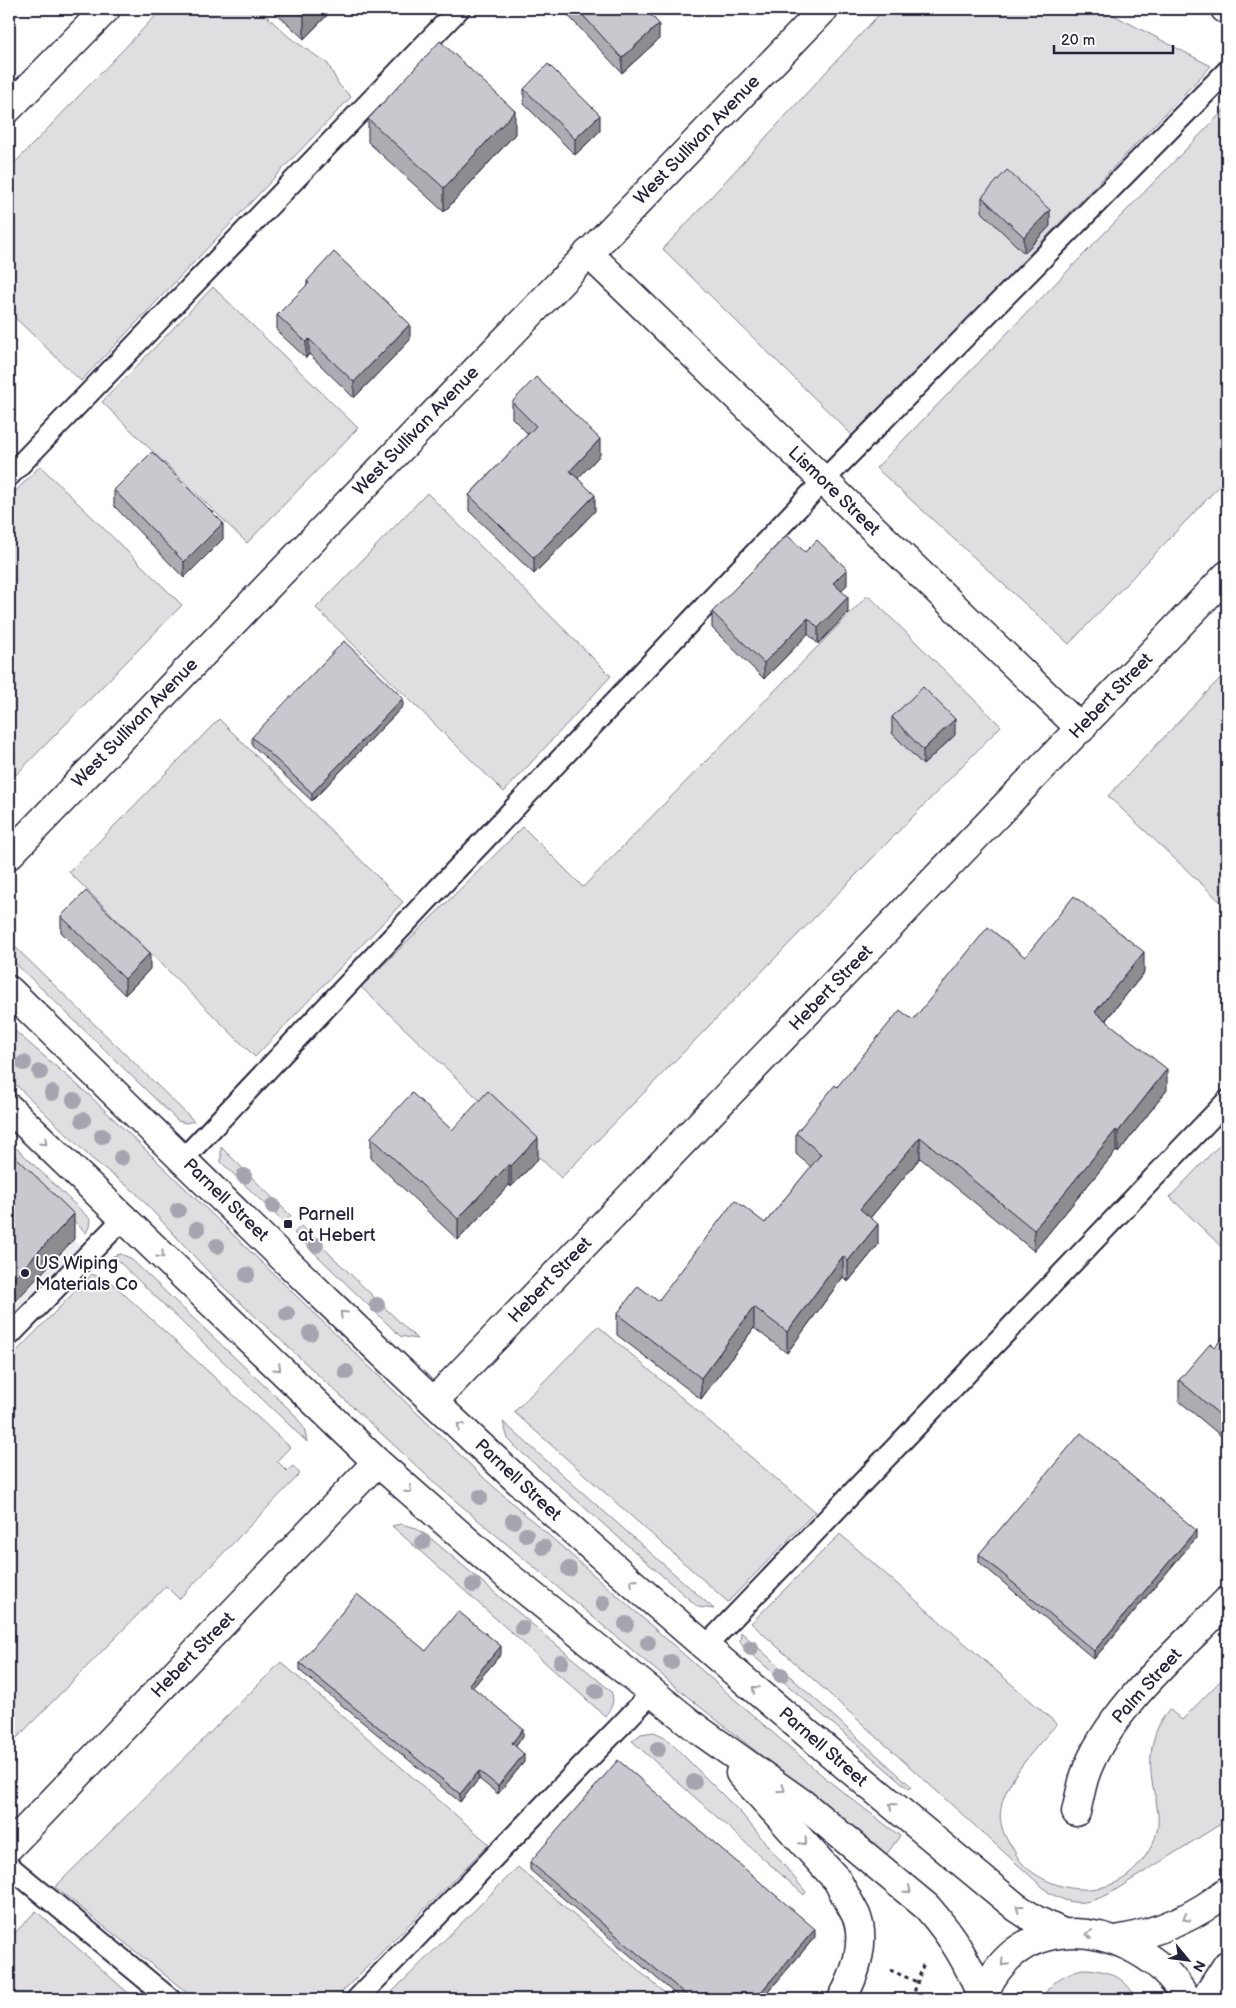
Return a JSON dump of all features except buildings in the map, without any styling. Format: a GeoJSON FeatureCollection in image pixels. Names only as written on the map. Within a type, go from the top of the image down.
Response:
{"type":"FeatureCollection","features":[{"type":"Feature","properties":{"kind":"street"},"geometry":{"type":"LineString","coordinates":[[9,108],[106,9]]}},
{"type":"Feature","properties":{"kind":"street","name":"West Sullivan Avenue"},"geometry":{"type":"LineString","coordinates":[[9,855],[824,9]]}},
{"type":"Feature","properties":{"kind":"street","name":"Lismore Street"},"geometry":{"type":"LineString","coordinates":[[588,253],[1080,729]]}},
{"type":"Feature","properties":{"kind":"street","name":"Hebert Street"},"geometry":{"type":"LineString","coordinates":[[434,1401],[1227,575]]}},
{"type":"Feature","properties":{"kind":"street","name":"Parnell Street"},"geometry":{"type":"LineString","coordinates":[[9,990],[434,1401],[586,1542],[880,1796],[1016,1907],[1034,1919],[1061,1932]]}},
{"type":"Feature","properties":{"kind":"street"},"geometry":{"type":"LineString","coordinates":[[9,1108],[377,1462],[498,1568],[700,1730],[803,1804],[927,1907],[943,1925],[957,1946],[977,1984],[982,1999]]}},
{"type":"Feature","properties":{"kind":"street","name":"Hebert Street"},"geometry":{"type":"LineString","coordinates":[[9,1846],[377,1462]]}},
{"type":"Feature","properties":{"kind":"street","name":"Palm Street"},"geometry":{"type":"LineString","coordinates":[[1076,1812],[1085,1774],[1105,1734],[1132,1698],[1227,1601]]}},
{"type":"Feature","properties":{"kind":"street"},"geometry":{"type":"LineString","coordinates":[[700,1730],[821,1861],[837,1880],[848,1898],[858,1921],[860,1941],[855,1968],[842,1999]]}},
{"type":"Feature","properties":{"kind":"street"},"geometry":{"type":"LineString","coordinates":[[1116,1940],[1172,1925],[1199,1911],[1227,1891]]}},
{"type":"Feature","properties":{"kind":"street"},"geometry":{"type":"LineString","coordinates":[[982,1999],[992,1978],[1020,1948],[1040,1937],[1061,1932],[1096,1935],[1116,1940],[1145,1954],[1166,1971],[1180,1988],[1186,1999]]}},
{"type":"Feature","properties":{"kind":"street"},"geometry":{"type":"LineString","coordinates":[[1205,1999],[1227,1965]]}},
{"type":"Feature","properties":{"kind":"lane"},"geometry":{"type":"LineString","coordinates":[[9,476],[459,9]]}},
{"type":"Feature","properties":{"kind":"lane"},"geometry":{"type":"LineString","coordinates":[[183,1159],[824,480],[1227,71]]}},
{"type":"Feature","properties":{"kind":"lane"},"geometry":{"type":"LineString","coordinates":[[706,1646],[1227,1101]]}},
{"type":"Feature","properties":{"kind":"lane"},"geometry":{"type":"LineString","coordinates":[[9,1336],[123,1219]]}},
{"type":"Feature","properties":{"kind":"lane"},"geometry":{"type":"LineString","coordinates":[[367,1996],[653,1692]]}},
{"type":"Feature","properties":{"kind":"lane"},"geometry":{"type":"LineString","coordinates":[[9,1866],[170,1999]]}},
{"type":"Feature","properties":{"kind":"path"},"geometry":{"type":"LineString","coordinates":[[912,1999],[926,1956]]}},
{"type":"Feature","properties":{"kind":"path"},"geometry":{"type":"LineString","coordinates":[[881,1966],[917,1982]]}},
{"type":"Feature","properties":{"kind":"shaded area"},"geometry":{"type":"Polygon","coordinates":[[[162,9],[259,9],[289,37],[328,64],[339,85],[351,97],[81,381],[9,312],[9,169],[162,9]]]}},
{"type":"Feature","properties":{"kind":"shaded area"},"geometry":{"type":"Polygon","coordinates":[[[884,9],[1102,9],[1211,66],[854,437],[663,249],[884,9]]]}},
{"type":"Feature","properties":{"kind":"shaded area"},"geometry":{"type":"Polygon","coordinates":[[[1227,107],[1227,478],[1069,644],[876,468],[1227,107]]]}},
{"type":"Feature","properties":{"kind":"shaded area"},"geometry":{"type":"Polygon","coordinates":[[[213,287],[358,428],[247,543],[102,402],[213,287]]]}},
{"type":"Feature","properties":{"kind":"shaded area"},"geometry":{"type":"Polygon","coordinates":[[[40,466],[182,605],[9,782],[9,498],[40,466]]]}},
{"type":"Feature","properties":{"kind":"shaded area"},"geometry":{"type":"Polygon","coordinates":[[[427,493],[611,676],[504,792],[316,608],[427,493]]]}},
{"type":"Feature","properties":{"kind":"shaded area"},"geometry":{"type":"Polygon","coordinates":[[[868,595],[1001,726],[561,1178],[361,987],[523,827],[583,887],[868,595]]]}},
{"type":"Feature","properties":{"kind":"shaded area"},"geometry":{"type":"Polygon","coordinates":[[[1227,671],[1227,908],[1108,796],[1227,671]]]}},
{"type":"Feature","properties":{"kind":"shaded area"},"geometry":{"type":"Polygon","coordinates":[[[219,719],[403,902],[255,1057],[69,872],[219,719]]]}},
{"type":"Feature","properties":{"kind":"shaded area"},"geometry":{"type":"Polygon","coordinates":[[[9,941],[194,1121],[186,1123],[178,1121],[9,957],[9,941]]]}},
{"type":"Feature","properties":{"kind":"shaded area"},"geometry":{"type":"Polygon","coordinates":[[[9,1026],[88,1094],[484,1478],[830,1782],[900,1836],[886,1855],[684,1694],[438,1486],[216,1280],[135,1192],[91,1158],[9,1078],[9,1026]]]}},
{"type":"Feature","properties":{"kind":"shaded area"},"geometry":{"type":"Polygon","coordinates":[[[1227,1137],[1227,1252],[1170,1197],[1227,1137]]]}},
{"type":"Feature","properties":{"kind":"shaded area"},"geometry":{"type":"Polygon","coordinates":[[[9,1141],[90,1219],[86,1233],[9,1157],[9,1141]]]}},
{"type":"Feature","properties":{"kind":"shaded area"},"geometry":{"type":"Polygon","coordinates":[[[221,1147],[291,1216],[284,1223],[221,1162],[221,1147]]]}},
{"type":"Feature","properties":{"kind":"shaded area","name":"US Wiping Materials Co"},"geometry":{"type":"Polygon","coordinates":[[[9,1177],[80,1246],[9,1320],[9,1177]]]}},
{"type":"Feature","properties":{"kind":"shaded area"},"geometry":{"type":"Polygon","coordinates":[[[301,1226],[417,1339],[400,1336],[294,1233],[301,1226]]]}},
{"type":"Feature","properties":{"kind":"shaded area"},"geometry":{"type":"Polygon","coordinates":[[[121,1254],[130,1258],[293,1413],[304,1428],[307,1442],[113,1256],[121,1254]]]}},
{"type":"Feature","properties":{"kind":"shaded area"},"geometry":{"type":"Polygon","coordinates":[[[92,1274],[111,1282],[290,1447],[277,1461],[287,1471],[293,1466],[300,1474],[179,1599],[166,1586],[9,1746],[9,1359],[92,1274]]]}},
{"type":"Feature","properties":{"kind":"shaded area"},"geometry":{"type":"Polygon","coordinates":[[[598,1326],[815,1512],[728,1602],[514,1412],[598,1326]]]}},
{"type":"Feature","properties":{"kind":"shaded area"},"geometry":{"type":"Polygon","coordinates":[[[503,1422],[714,1609],[698,1607],[520,1451],[508,1439],[503,1422]]]}},
{"type":"Feature","properties":{"kind":"shaded area"},"geometry":{"type":"Polygon","coordinates":[[[401,1524],[413,1527],[428,1536],[611,1691],[612,1704],[605,1716],[392,1526],[401,1524]]]}},
{"type":"Feature","properties":{"kind":"shaded area"},"geometry":{"type":"Polygon","coordinates":[[[840,1534],[1057,1724],[1032,1752],[1016,1774],[1004,1797],[1000,1813],[1002,1829],[1006,1839],[1021,1861],[1034,1873],[1048,1881],[1063,1886],[1078,1889],[1094,1889],[1123,1879],[1135,1869],[1150,1849],[1158,1826],[1158,1811],[1151,1778],[1151,1757],[1154,1737],[1158,1728],[1169,1709],[1182,1720],[1227,1674],[1227,1820],[1100,1898],[1085,1902],[1072,1902],[1048,1892],[751,1623],[840,1534]]]}},
{"type":"Feature","properties":{"kind":"shaded area"},"geometry":{"type":"Polygon","coordinates":[[[741,1632],[912,1787],[909,1789],[744,1648],[740,1642],[741,1632]]]}},
{"type":"Feature","properties":{"kind":"shaded area"},"geometry":{"type":"Polygon","coordinates":[[[281,1662],[489,1844],[335,1999],[195,1999],[55,1887],[281,1662]]]}},
{"type":"Feature","properties":{"kind":"shaded area"},"geometry":{"type":"Polygon","coordinates":[[[654,1732],[665,1737],[741,1813],[806,1892],[804,1895],[632,1741],[641,1734],[654,1732]]]}},
{"type":"Feature","properties":{"kind":"shaded area"},"geometry":{"type":"Polygon","coordinates":[[[518,1867],[672,1999],[401,1999],[392,1992],[518,1867]]]}},
{"type":"Feature","properties":{"kind":"shaded area"},"geometry":{"type":"Polygon","coordinates":[[[36,1911],[135,1999],[9,1999],[9,1939],[36,1911]]]}},
{"type":"Feature","properties":{"kind":"shaded area"},"geometry":{"type":"Polygon","coordinates":[[[1082,1969],[1099,1970],[1114,1975],[1127,1985],[1136,1999],[1042,1999],[1053,1983],[1069,1973],[1082,1969]]]}},
{"type":"Feature","properties":{"kind":"place","name":"Parnell at Hebert"},"geometry":{"type":"Point","coordinates":[288,1224]}},
{"type":"Feature","properties":{"kind":"place","name":"US Wiping Materials Co"},"geometry":{"type":"Point","coordinates":[25,1273]}}]}
